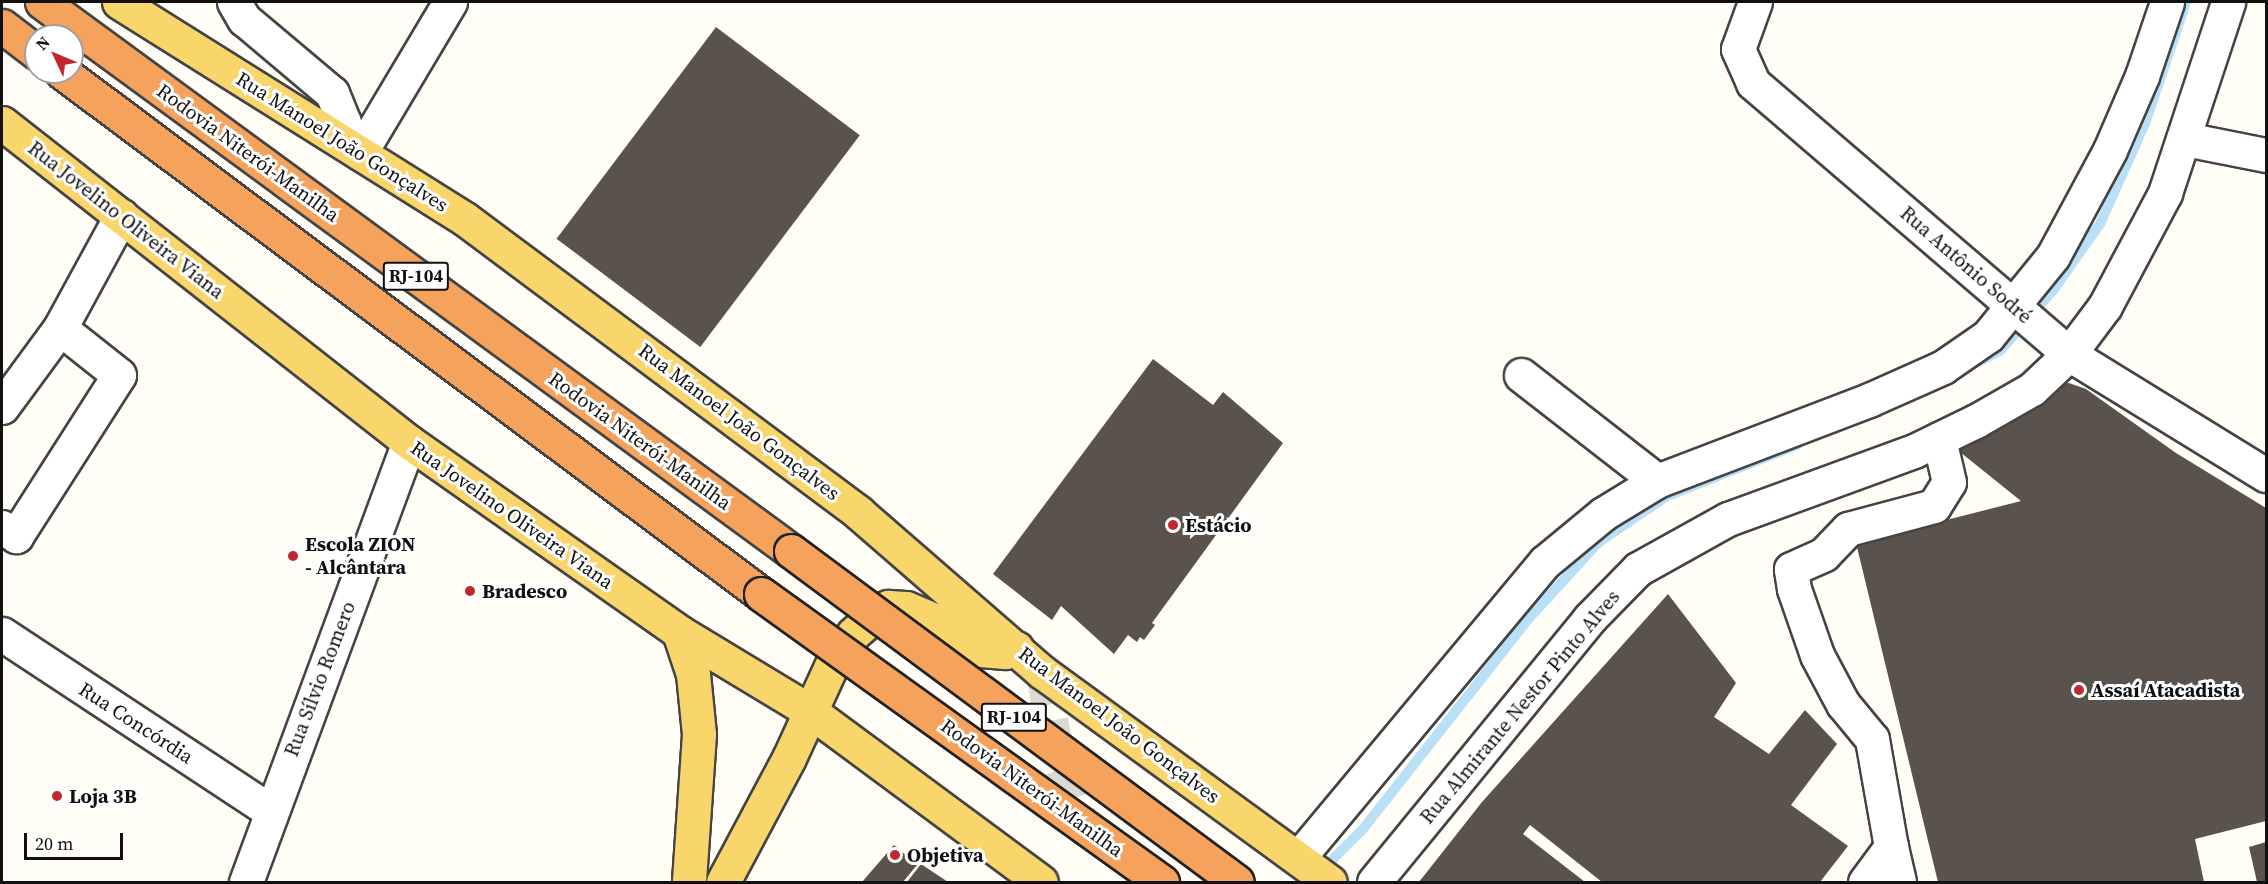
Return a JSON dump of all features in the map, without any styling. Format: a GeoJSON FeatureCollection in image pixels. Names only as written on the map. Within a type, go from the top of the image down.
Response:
{"type":"FeatureCollection","features":[{"type":"Feature","properties":{"kind":"highway","name":"Rodovia Niterói-Manilha"},"geometry":{"type":"LineString","coordinates":[[42,2],[791,551],[1237,882]]}},
{"type":"Feature","properties":{"kind":"highway"},"geometry":{"type":"LineString","coordinates":[[2,26],[24,43]]}},
{"type":"Feature","properties":{"kind":"highway","name":"Rodovia Niterói-Manilha"},"geometry":{"type":"LineString","coordinates":[[79,84],[761,594],[1162,882]]}},
{"type":"Feature","properties":{"kind":"main road","name":"Rua Manoel João Gonçalves"},"geometry":{"type":"LineString","coordinates":[[119,2],[465,219],[676,373],[859,513],[1042,672],[1313,868]]}},
{"type":"Feature","properties":{"kind":"main road","name":"Rua Jovelino Oliveira Viana"},"geometry":{"type":"LineString","coordinates":[[2,123],[409,442],[679,632],[810,711],[1041,882]]}},
{"type":"Feature","properties":{"kind":"main road"},"geometry":{"type":"LineString","coordinates":[[723,882],[789,758],[833,662],[853,634],[888,607],[906,609],[937,621],[980,650],[1005,652],[1016,648]]}},
{"type":"Feature","properties":{"kind":"main road"},"geometry":{"type":"LineString","coordinates":[[679,632],[693,674],[699,734],[689,882]]}},
{"type":"Feature","properties":{"kind":"street"},"geometry":{"type":"LineString","coordinates":[[234,2],[244,19],[332,93],[344,122],[350,146]]}},
{"type":"Feature","properties":{"kind":"street"},"geometry":{"type":"LineString","coordinates":[[350,146],[450,2]]}},
{"type":"Feature","properties":{"kind":"street","name":"Rua Antônio Sodré"},"geometry":{"type":"LineString","coordinates":[[1755,2],[1738,49],[1753,83],[2069,354],[2266,475]]}},
{"type":"Feature","properties":{"kind":"street"},"geometry":{"type":"LineString","coordinates":[[1313,868],[1545,562],[1603,514],[1657,481],[1869,400],[1943,367],[1988,336],[2025,315],[2053,256],[2110,150],[2142,76],[2167,2]]}},
{"type":"Feature","properties":{"kind":"street","name":"Rua Almirante Nestor Pinto Alves"},"geometry":{"type":"LineString","coordinates":[[1374,882],[1589,619],[1638,569],[1728,519],[1938,439],[2032,389],[2069,354],[2105,306],[2165,193],[2185,139],[2228,2]]}},
{"type":"Feature","properties":{"kind":"street"},"geometry":{"type":"LineString","coordinates":[[2185,139],[2266,155]]}},
{"type":"Feature","properties":{"kind":"street"},"geometry":{"type":"LineString","coordinates":[[2,407],[60,328],[121,216]]}},
{"type":"Feature","properties":{"kind":"street"},"geometry":{"type":"LineString","coordinates":[[2,526],[16,536],[119,375],[60,328]]}},
{"type":"Feature","properties":{"kind":"street"},"geometry":{"type":"LineString","coordinates":[[1521,375],[1657,481]]}},
{"type":"Feature","properties":{"kind":"street"},"geometry":{"type":"LineString","coordinates":[[1899,882],[1872,739],[1843,704],[1817,655],[1794,589],[1791,569],[1824,554],[1848,529],[1934,506],[1949,482],[1938,439]]}},
{"type":"Feature","properties":{"kind":"street","name":"Rua Sílvio Romero"},"geometry":{"type":"LineString","coordinates":[[246,882],[270,811],[409,442]]}},
{"type":"Feature","properties":{"kind":"street","name":"Rua Concórdia"},"geometry":{"type":"LineString","coordinates":[[2,634],[270,811]]}},
{"type":"Feature","properties":{"kind":"street"},"geometry":{"type":"LineString","coordinates":[[1865,882],[1891,847]]}},
{"type":"Feature","properties":{"kind":"building"},"geometry":{"type":"Polygon","coordinates":[[[716,27],[860,135],[700,347],[557,239],[716,27]]]}},
{"type":"Feature","properties":{"kind":"building"},"geometry":{"type":"Polygon","coordinates":[[[1153,359],[1213,405],[1223,392],[1283,443],[1152,623],[1155,625],[1144,640],[1140,637],[1137,642],[1128,635],[1114,654],[1061,606],[1052,620],[993,574],[1153,359]]]}},
{"type":"Feature","properties":{"kind":"building","name":"Assaí Atacadista"},"geometry":{"type":"Polygon","coordinates":[[[2069,383],[2086,389],[2176,453],[2266,508],[2266,821],[2195,839],[2204,882],[1938,882],[1856,543],[2021,501],[1950,444],[2050,386],[2069,383]]]}},
{"type":"Feature","properties":{"kind":"building"},"geometry":{"type":"Polygon","coordinates":[[[1668,594],[1736,683],[1714,717],[1769,754],[1805,710],[1837,744],[1791,805],[1848,846],[1820,882],[1602,882],[1530,825],[1523,834],[1585,882],[1419,882],[1482,802],[1668,594]]]}},
{"type":"Feature","properties":{"kind":"building"},"geometry":{"type":"Polygon","coordinates":[[[2266,842],[2266,882],[2257,882],[2249,847],[2266,842]]]}},
{"type":"Feature","properties":{"kind":"building","name":"Objetiva"},"geometry":{"type":"Polygon","coordinates":[[[894,845],[917,865],[903,882],[862,882],[894,845]]]}},
{"type":"Feature","properties":{"kind":"building"},"geometry":{"type":"Polygon","coordinates":[[[921,864],[948,882],[907,882],[921,864]]]}},
{"type":"Feature","properties":{"kind":"waterway"},"geometry":{"type":"LineString","coordinates":[[1972,365],[2000,351],[2054,289],[2100,224],[2146,121],[2186,2]]}},
{"type":"Feature","properties":{"kind":"waterway"},"geometry":{"type":"LineString","coordinates":[[1321,871],[1363,829],[1530,617],[1599,542],[1667,496],[1797,445]]}},
{"type":"Feature","properties":{"kind":"tunnel"},"geometry":{"type":"LineString","coordinates":[[1042,672],[1061,768],[1089,839]]}},
{"type":"Feature","properties":{"kind":"place","name":"Estácio"},"geometry":{"type":"Point","coordinates":[1173,525]}},
{"type":"Feature","properties":{"kind":"place","name":"Escola ZION - Alcântara"},"geometry":{"type":"Point","coordinates":[293,556]}},
{"type":"Feature","properties":{"kind":"place","name":"Bradesco"},"geometry":{"type":"Point","coordinates":[470,591]}},
{"type":"Feature","properties":{"kind":"place","name":"Assaí Atacadista"},"geometry":{"type":"Point","coordinates":[2079,690]}},
{"type":"Feature","properties":{"kind":"place","name":"Loja 3B"},"geometry":{"type":"Point","coordinates":[57,796]}},
{"type":"Feature","properties":{"kind":"place","name":"Objetiva"},"geometry":{"type":"Point","coordinates":[895,855]}}]}
